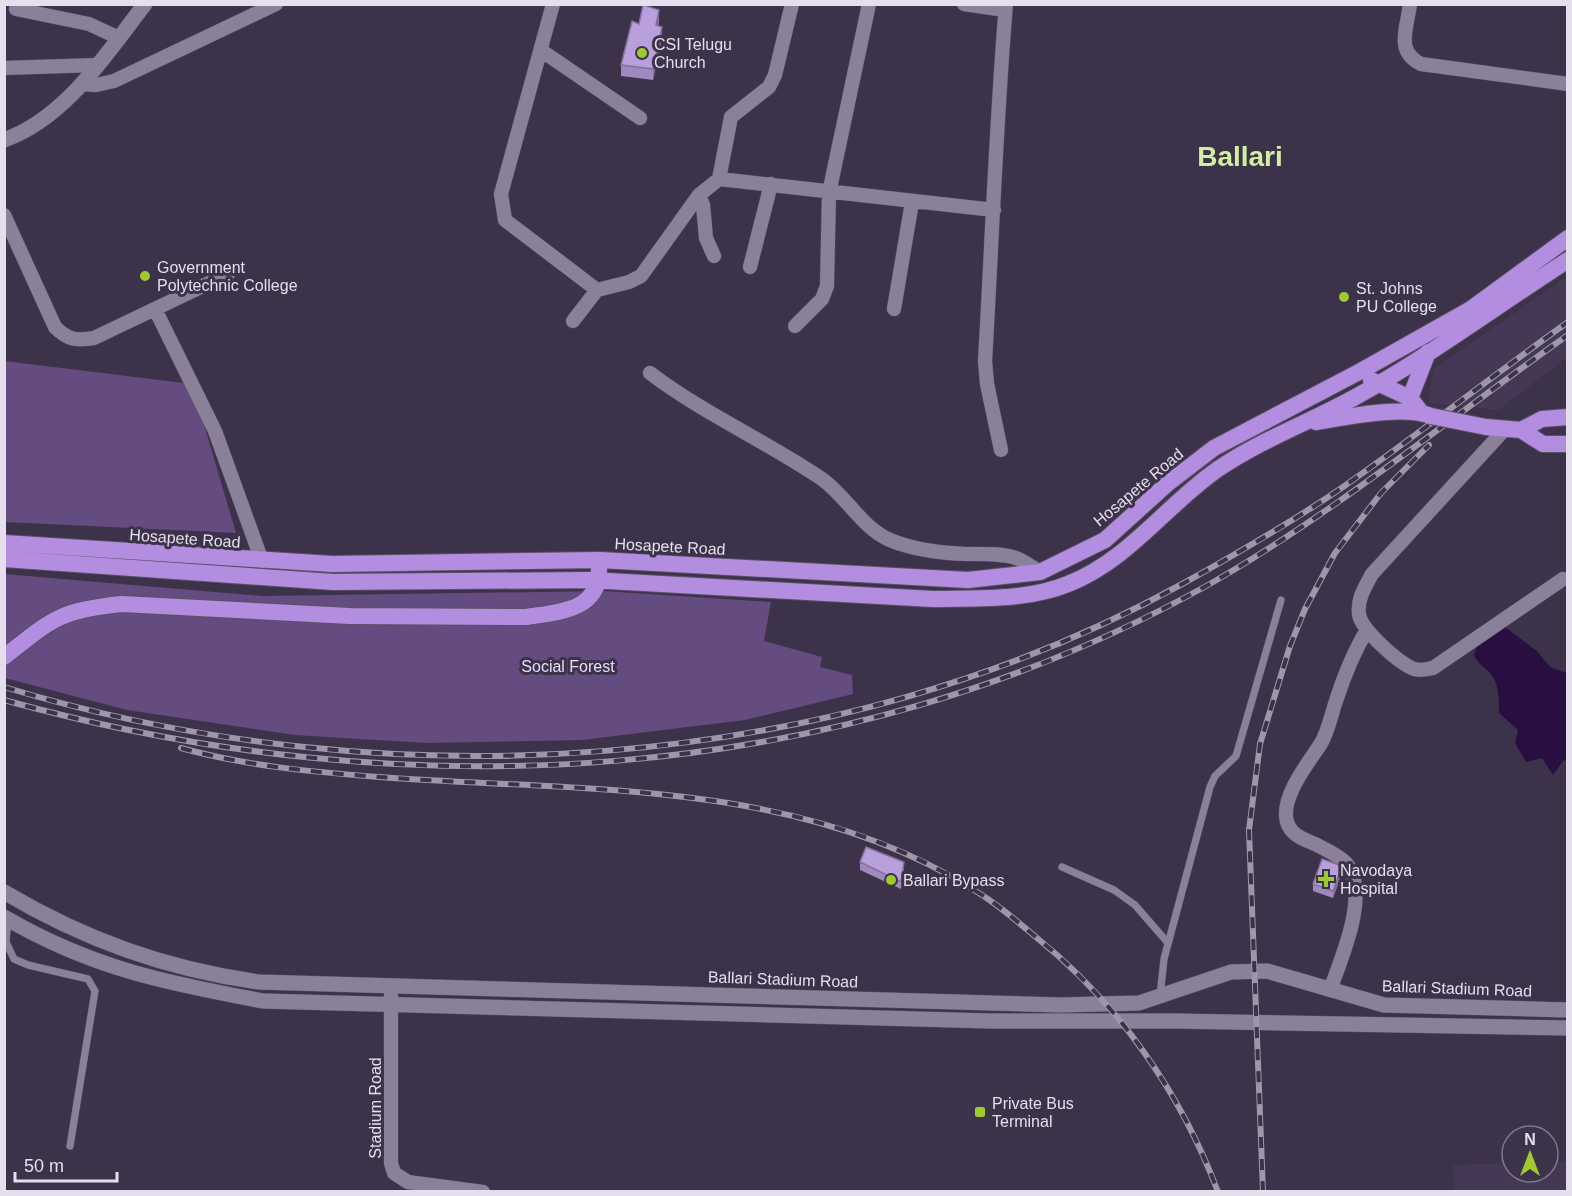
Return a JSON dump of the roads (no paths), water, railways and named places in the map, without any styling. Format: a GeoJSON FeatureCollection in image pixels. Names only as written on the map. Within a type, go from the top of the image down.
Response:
{"type":"FeatureCollection","features":[{"type":"Feature","properties":{"kind":"highway"},"geometry":{"type":"LineString","coordinates":[[4,559],[333,582],[599,580],[897,598],[990,598],[1033,594],[1067,585],[1093,572],[1128,549],[1218,469],[1377,384],[1423,345],[1568,238]]}},
{"type":"Feature","properties":{"kind":"highway"},"geometry":{"type":"LineString","coordinates":[[1423,345],[1484,319],[1568,260]]}},
{"type":"Feature","properties":{"kind":"highway"},"geometry":{"type":"LineString","coordinates":[[1420,409],[1423,345]]}},
{"type":"Feature","properties":{"kind":"highway","name":"Hosapete Road"},"geometry":{"type":"LineString","coordinates":[[4,543],[332,564],[600,560],[968,580],[1040,572],[1105,540],[1167,484],[1214,448],[1282,410],[1359,372],[1423,345]]}},
{"type":"Feature","properties":{"kind":"highway"},"geometry":{"type":"LineString","coordinates":[[1359,372],[1420,409],[1486,426],[1513,429],[1543,444],[1568,444]]}},
{"type":"Feature","properties":{"kind":"highway"},"geometry":{"type":"LineString","coordinates":[[1341,381],[1358,396],[1391,411],[1405,414],[1420,409]]}},
{"type":"Feature","properties":{"kind":"highway"},"geometry":{"type":"LineString","coordinates":[[1301,424],[1391,411]]}},
{"type":"Feature","properties":{"kind":"highway"},"geometry":{"type":"LineString","coordinates":[[1513,429],[1542,419],[1568,417]]}},
{"type":"Feature","properties":{"kind":"highway"},"geometry":{"type":"LineString","coordinates":[[4,657],[51,620],[72,611],[122,604],[351,616],[526,617],[570,608],[592,596],[599,580],[600,560]]}},
{"type":"Feature","properties":{"kind":"street"},"geometry":{"type":"LineString","coordinates":[[4,140],[42,121],[81,84],[145,4]]}},
{"type":"Feature","properties":{"kind":"street"},"geometry":{"type":"LineString","coordinates":[[81,84],[96,85],[114,81],[276,4]]}},
{"type":"Feature","properties":{"kind":"street"},"geometry":{"type":"LineString","coordinates":[[553,4],[542,51],[508,159],[501,194],[502,209],[505,220],[541,245],[597,290]]}},
{"type":"Feature","properties":{"kind":"street"},"geometry":{"type":"LineString","coordinates":[[573,321],[597,290],[629,282],[641,276],[699,195],[718,179],[731,117],[769,87],[776,75],[792,4]]}},
{"type":"Feature","properties":{"kind":"street"},"geometry":{"type":"LineString","coordinates":[[795,326],[822,299],[827,286],[830,265],[830,193],[869,4]]}},
{"type":"Feature","properties":{"kind":"street"},"geometry":{"type":"LineString","coordinates":[[964,4],[1005,7],[997,105],[994,210],[985,362],[1000,450]]}},
{"type":"Feature","properties":{"kind":"street"},"geometry":{"type":"LineString","coordinates":[[1410,4],[1404,47],[1406,54],[1413,60],[1421,64],[1568,84]]}},
{"type":"Feature","properties":{"kind":"street"},"geometry":{"type":"LineString","coordinates":[[16,9],[88,24],[119,38]]}},
{"type":"Feature","properties":{"kind":"street"},"geometry":{"type":"LineString","coordinates":[[542,51],[640,118]]}},
{"type":"Feature","properties":{"kind":"street"},"geometry":{"type":"LineString","coordinates":[[4,68],[97,65]]}},
{"type":"Feature","properties":{"kind":"street"},"geometry":{"type":"LineString","coordinates":[[718,179],[994,210]]}},
{"type":"Feature","properties":{"kind":"street"},"geometry":{"type":"LineString","coordinates":[[750,267],[771,184]]}},
{"type":"Feature","properties":{"kind":"street"},"geometry":{"type":"LineString","coordinates":[[699,195],[703,205],[706,238],[714,256]]}},
{"type":"Feature","properties":{"kind":"street"},"geometry":{"type":"LineString","coordinates":[[894,309],[912,202]]}},
{"type":"Feature","properties":{"kind":"street"},"geometry":{"type":"LineString","coordinates":[[4,215],[55,327],[64,336],[76,341],[94,338],[228,274]]}},
{"type":"Feature","properties":{"kind":"street"},"geometry":{"type":"LineString","coordinates":[[155,309],[215,431],[262,561]]}},
{"type":"Feature","properties":{"kind":"street"},"geometry":{"type":"LineString","coordinates":[[650,373],[702,409],[824,481],[851,504],[872,529],[888,539],[910,547],[949,553],[1002,555],[1018,558],[1040,572]]}},
{"type":"Feature","properties":{"kind":"street"},"geometry":{"type":"LineString","coordinates":[[1513,429],[1372,574],[1359,599],[1359,616],[1367,630],[1403,664],[1417,670],[1433,668],[1563,579]]}},
{"type":"Feature","properties":{"kind":"street"},"geometry":{"type":"LineString","coordinates":[[1330,990],[1345,948],[1356,902],[1355,880],[1347,865],[1337,855],[1296,836],[1289,827],[1286,811],[1298,778],[1309,757],[1321,744],[1344,675],[1367,630]]}},
{"type":"Feature","properties":{"kind":"street","name":"Ballari Stadium Road"},"geometry":{"type":"LineString","coordinates":[[4,892],[90,938],[185,968],[259,982],[992,1003],[1139,1003],[1231,972],[1267,971],[1384,1005],[1568,1010]]}},
{"type":"Feature","properties":{"kind":"street"},"geometry":{"type":"LineString","coordinates":[[6,918],[74,953],[155,980],[263,1001],[990,1021],[1175,1021],[1568,1028]]}},
{"type":"Feature","properties":{"kind":"street","name":"Stadium Road"},"geometry":{"type":"LineString","coordinates":[[392,986],[391,1163],[394,1173],[408,1182],[483,1191]]}},
{"type":"Feature","properties":{"kind":"street"},"geometry":{"type":"LineString","coordinates":[[990,1021],[992,1003]]}},
{"type":"Feature","properties":{"kind":"lane"},"geometry":{"type":"LineString","coordinates":[[1160,996],[1168,943],[1209,788],[1215,776],[1236,756],[1281,600]]}},
{"type":"Feature","properties":{"kind":"lane"},"geometry":{"type":"LineString","coordinates":[[1062,867],[1114,890],[1135,905],[1168,943]]}},
{"type":"Feature","properties":{"kind":"lane"},"geometry":{"type":"LineString","coordinates":[[6,918],[6,942],[14,959],[28,965],[88,979],[95,991],[70,1146]]}},
{"type":"Feature","properties":{"kind":"railway"},"geometry":{"type":"LineString","coordinates":[[4,687],[150,724],[300,747],[452,756],[605,751],[757,731],[905,697],[1048,648],[1184,583],[1285,525],[1343,487],[1568,322]]}},
{"type":"Feature","properties":{"kind":"railway"},"geometry":{"type":"LineString","coordinates":[[4,700],[156,735],[309,758],[464,766],[618,761],[771,740],[921,705],[1067,653],[1208,585],[1255,557],[1346,496],[1568,335]]}},
{"type":"Feature","properties":{"kind":"railway"},"geometry":{"type":"LineString","coordinates":[[1263,1192],[1249,830],[1260,744],[1290,646],[1305,609],[1335,553],[1381,493],[1429,445]]}},
{"type":"Feature","properties":{"kind":"railway"},"geometry":{"type":"LineString","coordinates":[[181,748],[255,764],[329,773],[609,790],[686,797],[761,809],[835,827],[906,854],[974,890],[998,906],[1067,964],[1094,991],[1144,1052],[1166,1085],[1186,1120],[1218,1192]]}},
{"type":"Feature","properties":{"kind":"place","name":"CSI Telugu Church"},"geometry":{"type":"Point","coordinates":[642,53]}},
{"type":"Feature","properties":{"kind":"place","name":"Government Polytechnic College"},"geometry":{"type":"Point","coordinates":[145,276]}},
{"type":"Feature","properties":{"kind":"place","name":"St. Johns PU College"},"geometry":{"type":"Point","coordinates":[1344,297]}},
{"type":"Feature","properties":{"kind":"place","name":"Navodaya Hospital"},"geometry":{"type":"Point","coordinates":[1326,879]}},
{"type":"Feature","properties":{"kind":"place","name":"Ballari Bypass"},"geometry":{"type":"Point","coordinates":[891,880]}},
{"type":"Feature","properties":{"kind":"place","name":"Private Bus Terminal"},"geometry":{"type":"Point","coordinates":[980,1112]}},
{"type":"Feature","properties":{"kind":"district","name":"Ballari"},"geometry":{"type":"Point","coordinates":[1240,156]}},
{"type":"Feature","properties":{"kind":"park label","name":"Social Forest"},"geometry":{"type":"Point","coordinates":[568,666]}}]}
